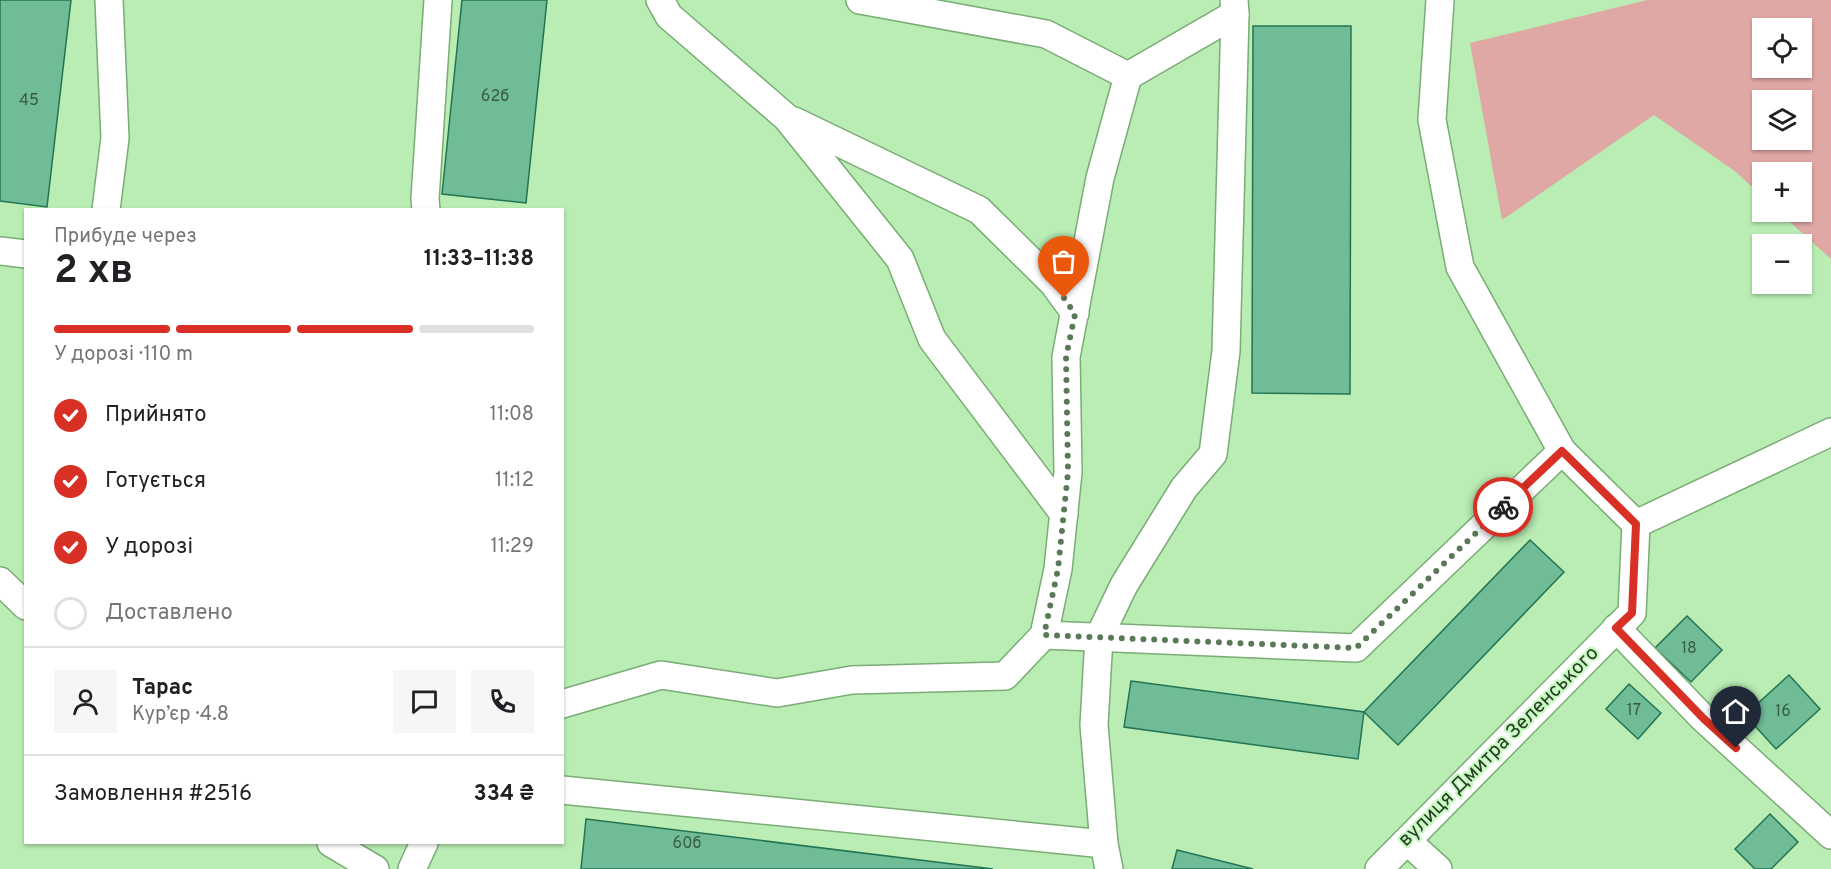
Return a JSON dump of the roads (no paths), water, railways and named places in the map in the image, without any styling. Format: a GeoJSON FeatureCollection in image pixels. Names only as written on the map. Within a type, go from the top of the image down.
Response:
{"type":"FeatureCollection","features":[{"type":"Feature","properties":{"kind":"street"},"geometry":{"type":"LineString","coordinates":[[106,208],[115,138],[109,0]]}},
{"type":"Feature","properties":{"kind":"street"},"geometry":{"type":"LineString","coordinates":[[426,208],[438,0]]}},
{"type":"Feature","properties":{"kind":"street"},"geometry":{"type":"LineString","coordinates":[[660,0],[669,16],[787,118],[900,259],[932,339],[1064,514]]}},
{"type":"Feature","properties":{"kind":"street"},"geometry":{"type":"LineString","coordinates":[[860,0],[1046,34],[1128,76]]}},
{"type":"Feature","properties":{"kind":"street"},"geometry":{"type":"LineString","coordinates":[[1440,0],[1432,120],[1460,267],[1562,451],[1636,524],[1831,432]]}},
{"type":"Feature","properties":{"kind":"street"},"geometry":{"type":"LineString","coordinates":[[564,703],[661,675],[777,693],[852,680],[1005,676],[1044,635],[1058,569],[1068,472],[1066,357],[1100,178],[1128,76],[1234,7]]}},
{"type":"Feature","properties":{"kind":"street"},"geometry":{"type":"LineString","coordinates":[[564,790],[1106,857],[1094,725],[1099,637],[1124,585],[1184,488],[1213,454],[1226,351],[1234,7]]}},
{"type":"Feature","properties":{"kind":"street"},"geometry":{"type":"LineString","coordinates":[[787,118],[979,210],[1053,283],[1075,314]]}},
{"type":"Feature","properties":{"kind":"street"},"geometry":{"type":"LineString","coordinates":[[0,250],[24,254]]}},
{"type":"Feature","properties":{"kind":"street"},"geometry":{"type":"LineString","coordinates":[[1044,635],[1356,648],[1562,451]]}},
{"type":"Feature","properties":{"kind":"street","name":"вулиця Дмитра Зеленського"},"geometry":{"type":"LineString","coordinates":[[1379,869],[1632,613],[1636,524]]}},
{"type":"Feature","properties":{"kind":"street"},"geometry":{"type":"LineString","coordinates":[[0,581],[24,604]]}},
{"type":"Feature","properties":{"kind":"street"},"geometry":{"type":"LineString","coordinates":[[1616,628],[1704,719],[1831,835]]}},
{"type":"Feature","properties":{"kind":"street"},"geometry":{"type":"LineString","coordinates":[[1407,841],[1437,869]]}},
{"type":"Feature","properties":{"kind":"street"},"geometry":{"type":"LineString","coordinates":[[333,844],[375,869]]}},
{"type":"Feature","properties":{"kind":"street"},"geometry":{"type":"LineString","coordinates":[[412,869],[424,844]]}}]}
